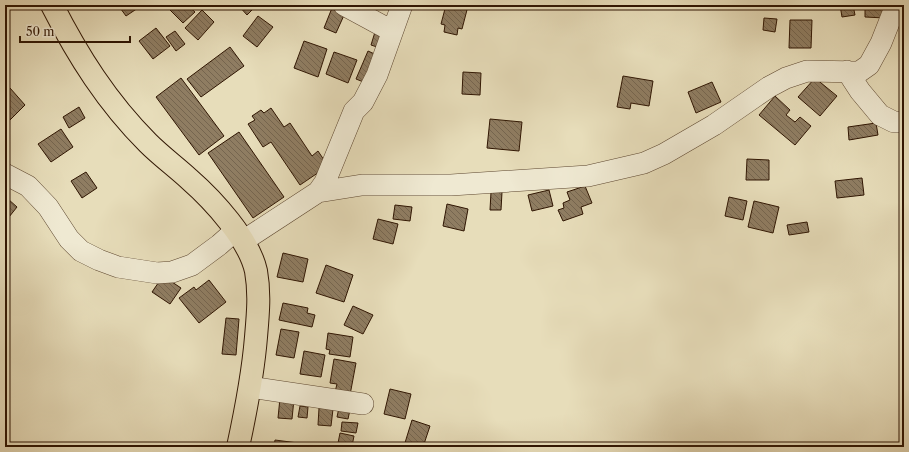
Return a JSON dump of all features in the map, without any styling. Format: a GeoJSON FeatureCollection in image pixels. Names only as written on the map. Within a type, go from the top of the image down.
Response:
{"type":"FeatureCollection","features":[{"type":"Feature","properties":{"kind":"main road"},"geometry":{"type":"LineString","coordinates":[[52,5],[92,76],[120,112],[148,143],[191,180],[239,236],[250,255],[255,269],[259,294],[255,352],[250,387],[238,447]]}},
{"type":"Feature","properties":{"kind":"street"},"geometry":{"type":"LineString","coordinates":[[344,5],[392,31]]}},
{"type":"Feature","properties":{"kind":"street"},"geometry":{"type":"LineString","coordinates":[[318,192],[325,182],[352,116],[363,102],[377,75],[402,5]]}},
{"type":"Feature","properties":{"kind":"street"},"geometry":{"type":"LineString","coordinates":[[5,174],[28,186],[48,207],[69,239],[81,251],[118,267],[157,273],[172,272],[192,265],[218,245],[239,236],[318,192],[362,185],[451,185],[588,176],[644,163],[664,154],[714,125],[769,87],[786,78],[807,71],[859,72],[869,65],[898,8]]}},
{"type":"Feature","properties":{"kind":"street"},"geometry":{"type":"LineString","coordinates":[[848,71],[860,91],[880,115],[894,122],[904,122]]}},
{"type":"Feature","properties":{"kind":"street"},"geometry":{"type":"LineString","coordinates":[[250,387],[363,404]]}},
{"type":"Feature","properties":{"kind":"building"},"geometry":{"type":"Polygon","coordinates":[[[118,5],[140,5],[141,6],[126,16],[118,5]]]}},
{"type":"Feature","properties":{"kind":"building"},"geometry":{"type":"Polygon","coordinates":[[[172,5],[187,5],[195,12],[183,23],[168,8],[172,5]]]}},
{"type":"Feature","properties":{"kind":"building"},"geometry":{"type":"Polygon","coordinates":[[[257,5],[247,15],[239,6],[257,5]]]}},
{"type":"Feature","properties":{"kind":"building"},"geometry":{"type":"Polygon","coordinates":[[[446,5],[468,6],[462,29],[458,28],[457,35],[444,32],[445,25],[441,24],[446,5]]]}},
{"type":"Feature","properties":{"kind":"building"},"geometry":{"type":"Polygon","coordinates":[[[840,5],[853,5],[855,15],[842,17],[840,5]]]}},
{"type":"Feature","properties":{"kind":"building"},"geometry":{"type":"Polygon","coordinates":[[[865,5],[886,5],[885,18],[865,17],[865,5]]]}},
{"type":"Feature","properties":{"kind":"building"},"geometry":{"type":"Polygon","coordinates":[[[332,8],[345,13],[336,33],[324,28],[332,8]]]}},
{"type":"Feature","properties":{"kind":"building"},"geometry":{"type":"Polygon","coordinates":[[[202,10],[214,22],[198,40],[185,28],[202,10]]]}},
{"type":"Feature","properties":{"kind":"building"},"geometry":{"type":"Polygon","coordinates":[[[258,16],[273,27],[257,47],[243,36],[258,16]]]}},
{"type":"Feature","properties":{"kind":"building"},"geometry":{"type":"Polygon","coordinates":[[[764,18],[777,19],[775,32],[763,30],[764,18]]]}},
{"type":"Feature","properties":{"kind":"building"},"geometry":{"type":"Polygon","coordinates":[[[790,20],[812,20],[811,48],[789,48],[790,20]]]}},
{"type":"Feature","properties":{"kind":"building"},"geometry":{"type":"Polygon","coordinates":[[[156,28],[170,46],[153,59],[139,41],[156,28]]]}},
{"type":"Feature","properties":{"kind":"building"},"geometry":{"type":"Polygon","coordinates":[[[175,31],[185,44],[176,51],[166,37],[175,31]]]}},
{"type":"Feature","properties":{"kind":"building"},"geometry":{"type":"Polygon","coordinates":[[[375,32],[384,35],[380,48],[371,45],[375,32]]]}},
{"type":"Feature","properties":{"kind":"building"},"geometry":{"type":"Polygon","coordinates":[[[304,41],[327,49],[318,77],[294,68],[304,41]]]}},
{"type":"Feature","properties":{"kind":"building"},"geometry":{"type":"Polygon","coordinates":[[[230,47],[244,66],[201,97],[187,79],[230,47]]]}},
{"type":"Feature","properties":{"kind":"building"},"geometry":{"type":"Polygon","coordinates":[[[368,51],[379,56],[366,83],[356,79],[368,51]]]}},
{"type":"Feature","properties":{"kind":"building"},"geometry":{"type":"Polygon","coordinates":[[[334,52],[357,60],[348,83],[326,74],[334,52]]]}},
{"type":"Feature","properties":{"kind":"building"},"geometry":{"type":"Polygon","coordinates":[[[463,72],[481,73],[480,95],[462,94],[463,72]]]}},
{"type":"Feature","properties":{"kind":"building"},"geometry":{"type":"Polygon","coordinates":[[[623,76],[653,81],[649,106],[631,103],[630,109],[617,107],[623,76]]]}},
{"type":"Feature","properties":{"kind":"building"},"geometry":{"type":"Polygon","coordinates":[[[181,78],[224,136],[199,155],[156,97],[181,78]]]}},
{"type":"Feature","properties":{"kind":"building"},"geometry":{"type":"Polygon","coordinates":[[[815,78],[837,96],[820,116],[798,97],[815,78]]]}},
{"type":"Feature","properties":{"kind":"building"},"geometry":{"type":"Polygon","coordinates":[[[712,82],[721,102],[696,113],[688,92],[712,82]]]}},
{"type":"Feature","properties":{"kind":"building"},"geometry":{"type":"Polygon","coordinates":[[[10,88],[25,105],[9,121],[5,116],[5,93],[10,88]]]}},
{"type":"Feature","properties":{"kind":"building"},"geometry":{"type":"Polygon","coordinates":[[[775,96],[790,110],[786,115],[795,122],[800,117],[811,126],[795,145],[759,115],[775,96]]]}},
{"type":"Feature","properties":{"kind":"building"},"geometry":{"type":"Polygon","coordinates":[[[79,107],[85,118],[69,128],[63,117],[79,107]]]}},
{"type":"Feature","properties":{"kind":"building"},"geometry":{"type":"Polygon","coordinates":[[[271,108],[284,127],[290,123],[312,156],[318,151],[328,166],[300,185],[271,142],[263,147],[248,124],[255,120],[252,116],[261,110],[264,113],[271,108]]]}},
{"type":"Feature","properties":{"kind":"building"},"geometry":{"type":"Polygon","coordinates":[[[490,119],[522,122],[519,151],[487,148],[490,119]]]}},
{"type":"Feature","properties":{"kind":"building"},"geometry":{"type":"Polygon","coordinates":[[[876,123],[878,135],[849,140],[848,127],[876,123]]]}},
{"type":"Feature","properties":{"kind":"building"},"geometry":{"type":"Polygon","coordinates":[[[61,129],[73,147],[51,162],[38,144],[61,129]]]}},
{"type":"Feature","properties":{"kind":"building"},"geometry":{"type":"Polygon","coordinates":[[[239,132],[284,197],[253,218],[208,153],[239,132]]]}},
{"type":"Feature","properties":{"kind":"building"},"geometry":{"type":"Polygon","coordinates":[[[747,159],[769,160],[769,180],[746,180],[747,159]]]}},
{"type":"Feature","properties":{"kind":"building"},"geometry":{"type":"Polygon","coordinates":[[[86,172],[97,188],[82,198],[71,181],[86,172]]]}},
{"type":"Feature","properties":{"kind":"building"},"geometry":{"type":"Polygon","coordinates":[[[862,178],[864,195],[837,198],[835,181],[862,178]]]}},
{"type":"Feature","properties":{"kind":"building"},"geometry":{"type":"Polygon","coordinates":[[[585,186],[592,203],[581,207],[583,214],[563,221],[558,210],[564,208],[563,203],[570,200],[567,192],[585,186]]]}},
{"type":"Feature","properties":{"kind":"building"},"geometry":{"type":"Polygon","coordinates":[[[549,190],[553,206],[532,211],[528,195],[549,190]]]}},
{"type":"Feature","properties":{"kind":"building"},"geometry":{"type":"Polygon","coordinates":[[[491,192],[502,192],[501,210],[490,210],[491,192]]]}},
{"type":"Feature","properties":{"kind":"building"},"geometry":{"type":"Polygon","coordinates":[[[729,197],[747,201],[743,220],[725,216],[729,197]]]}},
{"type":"Feature","properties":{"kind":"building"},"geometry":{"type":"Polygon","coordinates":[[[8,199],[17,207],[9,217],[5,214],[5,202],[8,199]]]}},
{"type":"Feature","properties":{"kind":"building"},"geometry":{"type":"Polygon","coordinates":[[[754,201],[779,207],[773,233],[748,227],[754,201]]]}},
{"type":"Feature","properties":{"kind":"building"},"geometry":{"type":"Polygon","coordinates":[[[447,204],[468,209],[464,231],[443,226],[447,204]]]}},
{"type":"Feature","properties":{"kind":"building"},"geometry":{"type":"Polygon","coordinates":[[[395,205],[412,207],[410,221],[393,219],[395,205]]]}},
{"type":"Feature","properties":{"kind":"building"},"geometry":{"type":"Polygon","coordinates":[[[378,219],[398,224],[393,244],[373,239],[378,219]]]}},
{"type":"Feature","properties":{"kind":"building"},"geometry":{"type":"Polygon","coordinates":[[[807,222],[809,232],[789,235],[787,225],[807,222]]]}},
{"type":"Feature","properties":{"kind":"building"},"geometry":{"type":"Polygon","coordinates":[[[283,253],[308,259],[303,282],[277,277],[283,253]]]}},
{"type":"Feature","properties":{"kind":"building"},"geometry":{"type":"Polygon","coordinates":[[[326,265],[353,275],[344,302],[316,293],[326,265]]]}},
{"type":"Feature","properties":{"kind":"building"},"geometry":{"type":"Polygon","coordinates":[[[163,276],[181,288],[170,304],[152,292],[163,276]]]}},
{"type":"Feature","properties":{"kind":"building"},"geometry":{"type":"Polygon","coordinates":[[[209,280],[226,302],[199,323],[179,298],[194,287],[196,290],[209,280]]]}},
{"type":"Feature","properties":{"kind":"building"},"geometry":{"type":"Polygon","coordinates":[[[283,303],[308,308],[307,313],[315,315],[312,327],[279,320],[283,303]]]}},
{"type":"Feature","properties":{"kind":"building"},"geometry":{"type":"Polygon","coordinates":[[[353,306],[373,315],[363,334],[344,325],[353,306]]]}},
{"type":"Feature","properties":{"kind":"building"},"geometry":{"type":"Polygon","coordinates":[[[226,318],[239,319],[236,355],[222,354],[226,318]]]}},
{"type":"Feature","properties":{"kind":"building"},"geometry":{"type":"Polygon","coordinates":[[[281,329],[299,332],[294,358],[276,355],[281,329]]]}},
{"type":"Feature","properties":{"kind":"building"},"geometry":{"type":"Polygon","coordinates":[[[328,333],[353,337],[350,357],[329,354],[330,350],[326,349],[328,333]]]}},
{"type":"Feature","properties":{"kind":"building"},"geometry":{"type":"Polygon","coordinates":[[[304,351],[325,355],[321,377],[300,374],[304,351]]]}},
{"type":"Feature","properties":{"kind":"building"},"geometry":{"type":"Polygon","coordinates":[[[334,359],[356,363],[350,395],[335,392],[337,384],[330,383],[334,359]]]}},
{"type":"Feature","properties":{"kind":"building"},"geometry":{"type":"Polygon","coordinates":[[[390,389],[411,394],[405,419],[384,414],[390,389]]]}},
{"type":"Feature","properties":{"kind":"building"},"geometry":{"type":"Polygon","coordinates":[[[280,398],[294,399],[292,419],[278,418],[280,398]]]}},
{"type":"Feature","properties":{"kind":"building"},"geometry":{"type":"Polygon","coordinates":[[[340,403],[351,405],[348,419],[337,417],[340,403]]]}},
{"type":"Feature","properties":{"kind":"building"},"geometry":{"type":"Polygon","coordinates":[[[300,406],[308,407],[307,418],[298,417],[300,406]]]}},
{"type":"Feature","properties":{"kind":"building"},"geometry":{"type":"Polygon","coordinates":[[[319,408],[333,409],[331,426],[318,425],[319,408]]]}},
{"type":"Feature","properties":{"kind":"building"},"geometry":{"type":"Polygon","coordinates":[[[412,420],[430,426],[423,447],[404,446],[412,420]]]}},
{"type":"Feature","properties":{"kind":"building"},"geometry":{"type":"Polygon","coordinates":[[[342,422],[358,423],[356,433],[341,431],[342,422]]]}},
{"type":"Feature","properties":{"kind":"building"},"geometry":{"type":"Polygon","coordinates":[[[340,433],[354,436],[352,446],[338,443],[340,433]]]}},
{"type":"Feature","properties":{"kind":"building"},"geometry":{"type":"Polygon","coordinates":[[[275,440],[298,443],[297,447],[274,447],[275,440]]]}}]}
